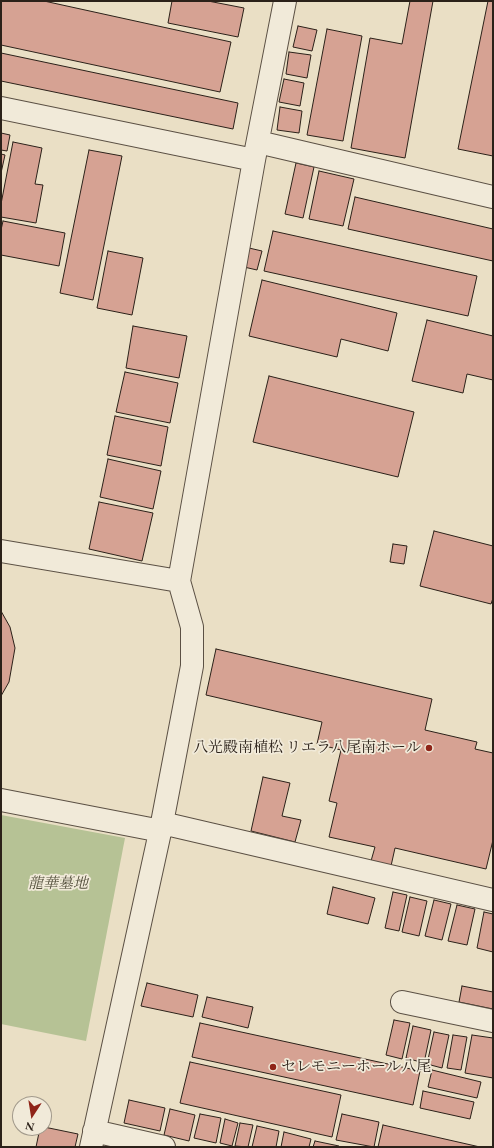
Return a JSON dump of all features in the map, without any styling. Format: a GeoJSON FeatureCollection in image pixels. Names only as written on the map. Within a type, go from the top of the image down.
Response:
{"type":"FeatureCollection","features":[{"type":"Feature","properties":{"kind":"street"},"geometry":{"type":"LineString","coordinates":[[164,1147],[92,1139],[162,827],[192,666],[192,627],[179,581],[256,151],[285,1]]}},
{"type":"Feature","properties":{"kind":"street"},"geometry":{"type":"LineString","coordinates":[[1,108],[256,151],[493,197]]}},
{"type":"Feature","properties":{"kind":"street"},"geometry":{"type":"LineString","coordinates":[[1,551],[179,581]]}},
{"type":"Feature","properties":{"kind":"street"},"geometry":{"type":"LineString","coordinates":[[1,800],[162,827],[493,900]]}},
{"type":"Feature","properties":{"kind":"street"},"geometry":{"type":"LineString","coordinates":[[402,1002],[493,1021]]}},
{"type":"Feature","properties":{"kind":"green space","name":"龍華墓地"},"geometry":{"type":"Polygon","coordinates":[[[1,815],[125,838],[86,1041],[1,1024],[1,815]]]}},
{"type":"Feature","properties":{"kind":"building"},"geometry":{"type":"Polygon","coordinates":[[[1,1],[44,1],[231,42],[220,92],[1,45],[1,1]]]}},
{"type":"Feature","properties":{"kind":"building"},"geometry":{"type":"Polygon","coordinates":[[[172,1],[208,1],[244,8],[238,37],[168,23],[172,1]]]}},
{"type":"Feature","properties":{"kind":"building"},"geometry":{"type":"Polygon","coordinates":[[[410,1],[433,1],[405,158],[351,148],[370,38],[402,44],[410,1]]]}},
{"type":"Feature","properties":{"kind":"building"},"geometry":{"type":"Polygon","coordinates":[[[488,1],[493,1],[493,156],[458,149],[488,1]]]}},
{"type":"Feature","properties":{"kind":"building"},"geometry":{"type":"Polygon","coordinates":[[[298,26],[317,30],[312,51],[293,47],[298,26]]]}},
{"type":"Feature","properties":{"kind":"building"},"geometry":{"type":"Polygon","coordinates":[[[327,29],[362,36],[343,141],[307,135],[327,29]]]}},
{"type":"Feature","properties":{"kind":"building"},"geometry":{"type":"Polygon","coordinates":[[[289,52],[311,55],[307,78],[286,74],[289,52]]]}},
{"type":"Feature","properties":{"kind":"building"},"geometry":{"type":"Polygon","coordinates":[[[1,53],[238,103],[233,129],[1,81],[1,53]]]}},
{"type":"Feature","properties":{"kind":"building"},"geometry":{"type":"Polygon","coordinates":[[[284,79],[304,83],[300,106],[279,102],[284,79]]]}},
{"type":"Feature","properties":{"kind":"building"},"geometry":{"type":"Polygon","coordinates":[[[280,107],[302,111],[299,133],[277,130],[280,107]]]}},
{"type":"Feature","properties":{"kind":"building"},"geometry":{"type":"Polygon","coordinates":[[[1,133],[10,135],[7,151],[1,150],[1,133]]]}},
{"type":"Feature","properties":{"kind":"building"},"geometry":{"type":"Polygon","coordinates":[[[13,142],[42,148],[35,184],[43,185],[36,223],[1,217],[1,204],[13,142]]]}},
{"type":"Feature","properties":{"kind":"building"},"geometry":{"type":"Polygon","coordinates":[[[89,150],[122,156],[93,300],[60,293],[89,150]]]}},
{"type":"Feature","properties":{"kind":"building"},"geometry":{"type":"Polygon","coordinates":[[[1,154],[5,155],[1,173],[1,154]]]}},
{"type":"Feature","properties":{"kind":"building"},"geometry":{"type":"Polygon","coordinates":[[[296,163],[314,167],[303,218],[285,214],[296,163]]]}},
{"type":"Feature","properties":{"kind":"building"},"geometry":{"type":"Polygon","coordinates":[[[319,171],[354,179],[343,226],[309,219],[319,171]]]}},
{"type":"Feature","properties":{"kind":"building"},"geometry":{"type":"Polygon","coordinates":[[[355,197],[493,229],[493,261],[348,229],[355,197]]]}},
{"type":"Feature","properties":{"kind":"building"},"geometry":{"type":"Polygon","coordinates":[[[3,221],[65,233],[59,266],[1,255],[1,230],[3,221]]]}},
{"type":"Feature","properties":{"kind":"building"},"geometry":{"type":"Polygon","coordinates":[[[273,231],[477,276],[468,316],[264,271],[273,231]]]}},
{"type":"Feature","properties":{"kind":"building"},"geometry":{"type":"Polygon","coordinates":[[[249,248],[262,251],[257,270],[244,267],[249,248]]]}},
{"type":"Feature","properties":{"kind":"building"},"geometry":{"type":"Polygon","coordinates":[[[108,251],[143,258],[132,315],[97,308],[108,251]]]}},
{"type":"Feature","properties":{"kind":"building"},"geometry":{"type":"Polygon","coordinates":[[[262,280],[397,313],[388,351],[341,339],[337,357],[249,336],[262,280]]]}},
{"type":"Feature","properties":{"kind":"building"},"geometry":{"type":"Polygon","coordinates":[[[427,320],[493,336],[493,380],[467,374],[463,393],[412,381],[427,320]]]}},
{"type":"Feature","properties":{"kind":"building"},"geometry":{"type":"Polygon","coordinates":[[[133,326],[187,336],[179,378],[126,368],[133,326]]]}},
{"type":"Feature","properties":{"kind":"building"},"geometry":{"type":"Polygon","coordinates":[[[125,372],[178,383],[170,423],[116,412],[125,372]]]}},
{"type":"Feature","properties":{"kind":"building"},"geometry":{"type":"Polygon","coordinates":[[[269,376],[414,412],[398,477],[253,442],[269,376]]]}},
{"type":"Feature","properties":{"kind":"building"},"geometry":{"type":"Polygon","coordinates":[[[115,416],[168,427],[161,466],[107,455],[115,416]]]}},
{"type":"Feature","properties":{"kind":"building"},"geometry":{"type":"Polygon","coordinates":[[[108,459],[161,471],[153,509],[100,497],[108,459]]]}},
{"type":"Feature","properties":{"kind":"building"},"geometry":{"type":"Polygon","coordinates":[[[99,502],[153,513],[142,561],[89,549],[99,502]]]}},
{"type":"Feature","properties":{"kind":"building"},"geometry":{"type":"Polygon","coordinates":[[[434,531],[493,546],[493,598],[491,604],[420,586],[434,531]]]}},
{"type":"Feature","properties":{"kind":"building"},"geometry":{"type":"Polygon","coordinates":[[[393,544],[407,546],[404,564],[390,562],[393,544]]]}},
{"type":"Feature","properties":{"kind":"building"},"geometry":{"type":"Polygon","coordinates":[[[1,611],[10,627],[15,648],[9,682],[1,696],[1,611]]]}},
{"type":"Feature","properties":{"kind":"building"},"geometry":{"type":"Polygon","coordinates":[[[216,649],[432,699],[425,730],[477,742],[475,749],[493,753],[493,840],[486,869],[395,848],[391,866],[371,861],[375,847],[329,837],[337,803],[329,801],[341,750],[317,744],[322,722],[206,695],[216,649]]]}},
{"type":"Feature","properties":{"kind":"building"},"geometry":{"type":"Polygon","coordinates":[[[263,777],[290,783],[282,816],[301,820],[295,842],[251,831],[263,777]]]}},
{"type":"Feature","properties":{"kind":"building"},"geometry":{"type":"Polygon","coordinates":[[[333,887],[375,898],[368,924],[327,914],[333,887]]]}},
{"type":"Feature","properties":{"kind":"building"},"geometry":{"type":"Polygon","coordinates":[[[393,892],[407,895],[399,931],[385,928],[393,892]]]}},
{"type":"Feature","properties":{"kind":"building"},"geometry":{"type":"Polygon","coordinates":[[[410,897],[427,901],[419,936],[402,932],[410,897]]]}},
{"type":"Feature","properties":{"kind":"building"},"geometry":{"type":"Polygon","coordinates":[[[434,900],[451,904],[442,940],[425,936],[434,900]]]}},
{"type":"Feature","properties":{"kind":"building"},"geometry":{"type":"Polygon","coordinates":[[[457,905],[475,909],[467,945],[448,941],[457,905]]]}},
{"type":"Feature","properties":{"kind":"building"},"geometry":{"type":"Polygon","coordinates":[[[484,912],[493,914],[493,952],[477,948],[484,912]]]}},
{"type":"Feature","properties":{"kind":"building"},"geometry":{"type":"Polygon","coordinates":[[[147,983],[198,995],[193,1017],[141,1006],[147,983]]]}},
{"type":"Feature","properties":{"kind":"building"},"geometry":{"type":"Polygon","coordinates":[[[462,986],[493,992],[493,1009],[459,1002],[462,986]]]}},
{"type":"Feature","properties":{"kind":"building"},"geometry":{"type":"Polygon","coordinates":[[[207,997],[253,1007],[248,1028],[202,1017],[207,997]]]}},
{"type":"Feature","properties":{"kind":"building"},"geometry":{"type":"Polygon","coordinates":[[[394,1020],[410,1023],[402,1059],[386,1055],[394,1020]]]}},
{"type":"Feature","properties":{"kind":"building"},"geometry":{"type":"Polygon","coordinates":[[[200,1023],[420,1071],[413,1105],[192,1057],[200,1023]]]}},
{"type":"Feature","properties":{"kind":"building"},"geometry":{"type":"Polygon","coordinates":[[[413,1026],[431,1030],[424,1063],[406,1058],[413,1026]]]}},
{"type":"Feature","properties":{"kind":"building"},"geometry":{"type":"Polygon","coordinates":[[[434,1032],[449,1035],[442,1068],[427,1064],[434,1032]]]}},
{"type":"Feature","properties":{"kind":"building"},"geometry":{"type":"Polygon","coordinates":[[[453,1035],[467,1037],[461,1070],[447,1068],[453,1035]]]}},
{"type":"Feature","properties":{"kind":"building"},"geometry":{"type":"Polygon","coordinates":[[[472,1035],[493,1038],[493,1078],[465,1073],[472,1035]]]}},
{"type":"Feature","properties":{"kind":"building"},"geometry":{"type":"Polygon","coordinates":[[[190,1062],[341,1095],[332,1137],[180,1103],[190,1062]]]}},
{"type":"Feature","properties":{"kind":"building"},"geometry":{"type":"Polygon","coordinates":[[[432,1070],[481,1082],[477,1098],[428,1087],[432,1070]]]}},
{"type":"Feature","properties":{"kind":"building"},"geometry":{"type":"Polygon","coordinates":[[[423,1091],[474,1102],[470,1119],[420,1108],[423,1091]]]}},
{"type":"Feature","properties":{"kind":"building"},"geometry":{"type":"Polygon","coordinates":[[[129,1100],[165,1108],[160,1131],[124,1123],[129,1100]]]}},
{"type":"Feature","properties":{"kind":"building"},"geometry":{"type":"Polygon","coordinates":[[[170,1109],[195,1115],[189,1141],[164,1135],[170,1109]]]}},
{"type":"Feature","properties":{"kind":"building"},"geometry":{"type":"Polygon","coordinates":[[[200,1114],[221,1118],[216,1143],[194,1138],[200,1114]]]}},
{"type":"Feature","properties":{"kind":"building"},"geometry":{"type":"Polygon","coordinates":[[[342,1114],[379,1122],[374,1147],[336,1140],[342,1114]]]}},
{"type":"Feature","properties":{"kind":"building"},"geometry":{"type":"Polygon","coordinates":[[[225,1119],[238,1123],[232,1146],[220,1143],[225,1119]]]}},
{"type":"Feature","properties":{"kind":"building"},"geometry":{"type":"Polygon","coordinates":[[[240,1123],[253,1125],[248,1147],[235,1146],[240,1123]]]}},
{"type":"Feature","properties":{"kind":"building"},"geometry":{"type":"Polygon","coordinates":[[[383,1125],[480,1147],[378,1147],[383,1125]]]}},
{"type":"Feature","properties":{"kind":"building"},"geometry":{"type":"Polygon","coordinates":[[[257,1126],[279,1131],[276,1147],[252,1147],[257,1126]]]}},
{"type":"Feature","properties":{"kind":"building"},"geometry":{"type":"Polygon","coordinates":[[[52,1129],[78,1134],[75,1147],[36,1147],[38,1136],[52,1136],[52,1129]]]}},
{"type":"Feature","properties":{"kind":"building"},"geometry":{"type":"Polygon","coordinates":[[[284,1132],[311,1139],[309,1147],[281,1147],[284,1132]]]}},
{"type":"Feature","properties":{"kind":"building"},"geometry":{"type":"Polygon","coordinates":[[[315,1141],[339,1146],[339,1147],[313,1147],[315,1141]]]}},
{"type":"Feature","properties":{"kind":"place","name":"八光殿南植松 リエラ八尾南ホール"},"geometry":{"type":"Point","coordinates":[429,748]}},
{"type":"Feature","properties":{"kind":"place","name":"セレモニーホール八尾"},"geometry":{"type":"Point","coordinates":[273,1067]}}]}
